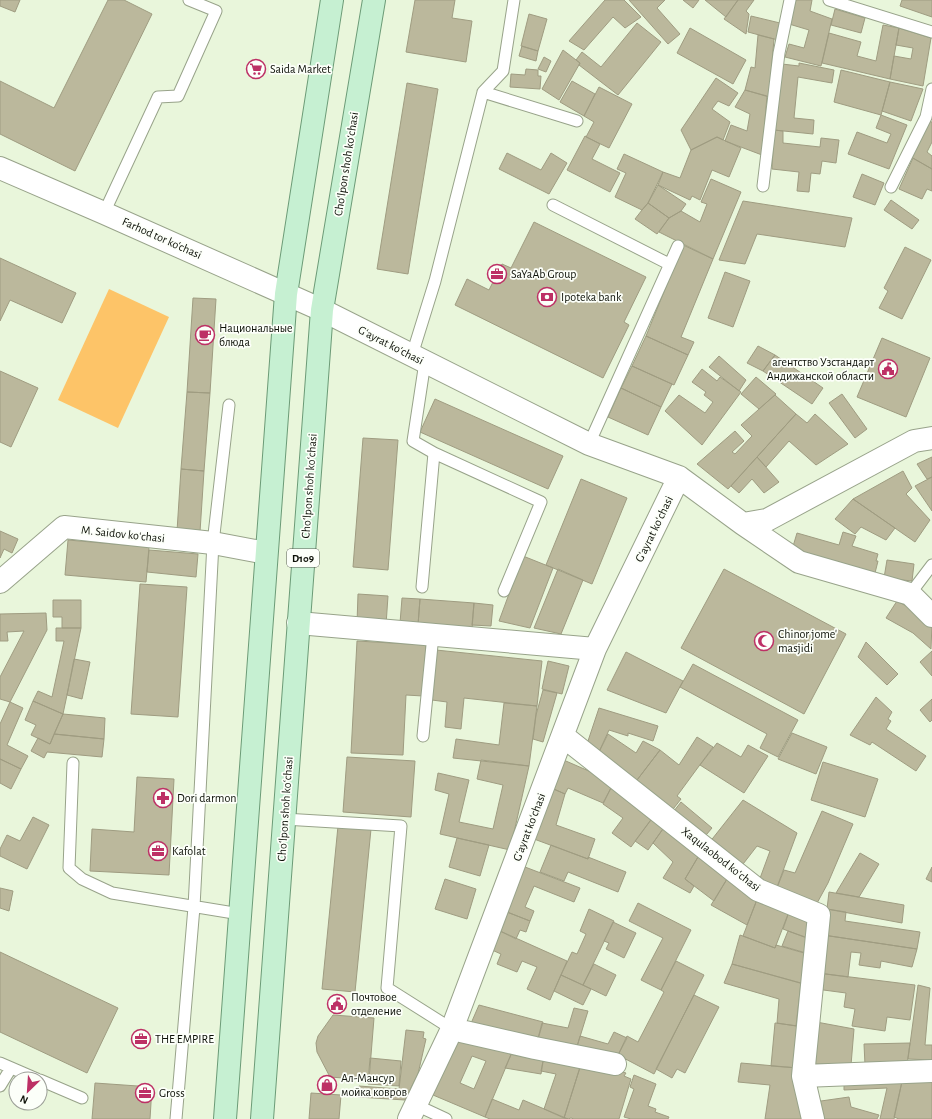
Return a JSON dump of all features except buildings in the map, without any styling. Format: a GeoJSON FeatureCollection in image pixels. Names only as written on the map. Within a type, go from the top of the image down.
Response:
{"type":"FeatureCollection","features":[{"type":"Feature","properties":{"kind":"main road"},"geometry":{"type":"LineString","coordinates":[[225,1119],[286,294],[332,0]]}},
{"type":"Feature","properties":{"kind":"main road","name":"Choʻlpon shoh koʻchasi"},"geometry":{"type":"LineString","coordinates":[[262,1119],[322,310],[374,0]]}},
{"type":"Feature","properties":{"kind":"street","name":"Farhod tor ko'chasi"},"geometry":{"type":"LineString","coordinates":[[0,168],[322,310]]}},
{"type":"Feature","properties":{"kind":"street","name":"Gʻayrat koʻchasi"},"geometry":{"type":"LineString","coordinates":[[322,310],[589,444],[679,478],[799,562],[910,594]]}},
{"type":"Feature","properties":{"kind":"street"},"geometry":{"type":"LineString","coordinates":[[743,524],[766,520],[914,441],[932,438]]}},
{"type":"Feature","properties":{"kind":"street","name":"Gʻayrat koʻchasi"},"geometry":{"type":"LineString","coordinates":[[413,1112],[452,1029],[595,649],[679,478]]}},
{"type":"Feature","properties":{"kind":"street","name":"M. Saidov koʻchasi"},"geometry":{"type":"LineString","coordinates":[[0,582],[64,527],[213,543],[266,553]]}},
{"type":"Feature","properties":{"kind":"street"},"geometry":{"type":"LineString","coordinates":[[910,594],[932,616]]}},
{"type":"Feature","properties":{"kind":"street"},"geometry":{"type":"LineString","coordinates":[[298,623],[595,649]]}},
{"type":"Feature","properties":{"kind":"street","name":"Xaqulaobod koʻchasi"},"geometry":{"type":"LineString","coordinates":[[563,736],[758,890],[819,915],[803,1076],[813,1119]]}},
{"type":"Feature","properties":{"kind":"street"},"geometry":{"type":"LineString","coordinates":[[452,1029],[615,1064]]}},
{"type":"Feature","properties":{"kind":"street"},"geometry":{"type":"LineString","coordinates":[[803,1076],[932,1071]]}},
{"type":"Feature","properties":{"kind":"lane"},"geometry":{"type":"LineString","coordinates":[[104,213],[158,97],[178,96],[216,11],[189,0]]}},
{"type":"Feature","properties":{"kind":"lane"},"geometry":{"type":"LineString","coordinates":[[504,591],[541,502],[434,453],[412,441],[418,358],[435,281],[483,92],[503,71],[514,0]]}},
{"type":"Feature","properties":{"kind":"lane"},"geometry":{"type":"LineString","coordinates":[[763,186],[779,53],[790,0]]}},
{"type":"Feature","properties":{"kind":"lane"},"geometry":{"type":"LineString","coordinates":[[829,0],[932,32]]}},
{"type":"Feature","properties":{"kind":"lane"},"geometry":{"type":"LineString","coordinates":[[891,187],[926,117],[932,89]]}},
{"type":"Feature","properties":{"kind":"lane"},"geometry":{"type":"LineString","coordinates":[[483,92],[577,121]]}},
{"type":"Feature","properties":{"kind":"lane"},"geometry":{"type":"LineString","coordinates":[[553,205],[669,264]]}},
{"type":"Feature","properties":{"kind":"lane"},"geometry":{"type":"LineString","coordinates":[[589,444],[678,246]]}},
{"type":"Feature","properties":{"kind":"lane"},"geometry":{"type":"LineString","coordinates":[[176,1119],[194,907],[213,543],[229,405]]}},
{"type":"Feature","properties":{"kind":"lane"},"geometry":{"type":"LineString","coordinates":[[422,587],[434,453]]}},
{"type":"Feature","properties":{"kind":"lane"},"geometry":{"type":"LineString","coordinates":[[910,594],[932,565]]}},
{"type":"Feature","properties":{"kind":"lane"},"geometry":{"type":"LineString","coordinates":[[423,736],[433,635]]}},
{"type":"Feature","properties":{"kind":"lane"},"geometry":{"type":"LineString","coordinates":[[73,763],[68,868],[82,879],[112,893],[240,914]]}},
{"type":"Feature","properties":{"kind":"lane"},"geometry":{"type":"LineString","coordinates":[[284,819],[401,826],[386,988],[452,1029]]}},
{"type":"Feature","properties":{"kind":"lane"},"geometry":{"type":"LineString","coordinates":[[0,1063],[18,1071]]}},
{"type":"Feature","properties":{"kind":"lane"},"geometry":{"type":"LineString","coordinates":[[0,1086],[11,1068]]}},
{"type":"Feature","properties":{"kind":"lane"},"geometry":{"type":"LineString","coordinates":[[48,1083],[82,1098]]}},
{"type":"Feature","properties":{"kind":"lane"},"geometry":{"type":"LineString","coordinates":[[413,1112],[446,1119]]}},
{"type":"Feature","properties":{"kind":"shaded area"},"geometry":{"type":"Polygon","coordinates":[[[109,289],[169,317],[118,428],[58,400],[109,289]]]}},
{"type":"Feature","properties":{"kind":"place","name":"Saida Market"},"geometry":{"type":"Point","coordinates":[256,69]}},
{"type":"Feature","properties":{"kind":"place","name":"SaYaAb Group"},"geometry":{"type":"Point","coordinates":[497,274]}},
{"type":"Feature","properties":{"kind":"place","name":"Ipoteka bank"},"geometry":{"type":"Point","coordinates":[547,297]}},
{"type":"Feature","properties":{"kind":"place","name":"Национальные блюда"},"geometry":{"type":"Point","coordinates":[205,335]}},
{"type":"Feature","properties":{"kind":"place","name":"агентство Узстандарт Андижанской области"},"geometry":{"type":"Point","coordinates":[888,369]}},
{"type":"Feature","properties":{"kind":"place","name":"Chinor jome' masjidi"},"geometry":{"type":"Point","coordinates":[764,641]}},
{"type":"Feature","properties":{"kind":"place","name":"Dori darmon"},"geometry":{"type":"Point","coordinates":[163,798]}},
{"type":"Feature","properties":{"kind":"place","name":"Kafolat"},"geometry":{"type":"Point","coordinates":[158,851]}},
{"type":"Feature","properties":{"kind":"place","name":"Почтовое отделение"},"geometry":{"type":"Point","coordinates":[337,1004]}},
{"type":"Feature","properties":{"kind":"place","name":"THE EMPIRE"},"geometry":{"type":"Point","coordinates":[141,1039]}},
{"type":"Feature","properties":{"kind":"place","name":"Ал-Мансур мойка ковров"},"geometry":{"type":"Point","coordinates":[327,1085]}},
{"type":"Feature","properties":{"kind":"place","name":"Gross"},"geometry":{"type":"Point","coordinates":[145,1093]}}]}
